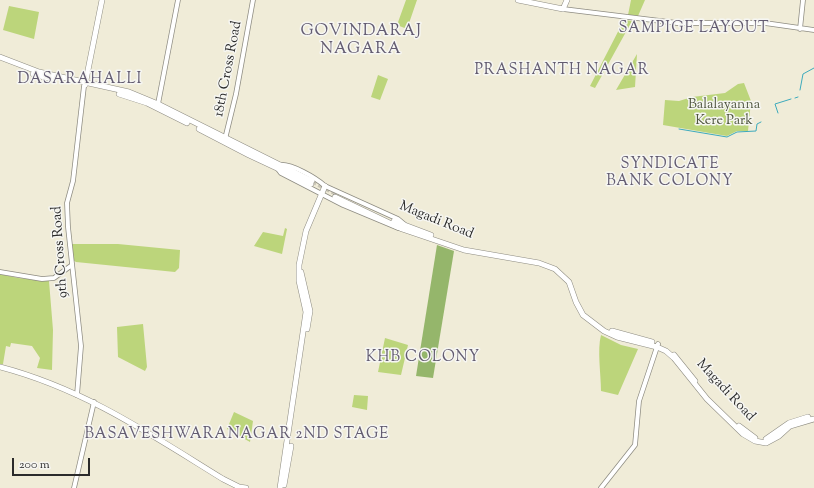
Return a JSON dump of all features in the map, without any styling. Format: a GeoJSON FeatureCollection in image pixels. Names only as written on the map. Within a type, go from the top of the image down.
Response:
{"type":"FeatureCollection","features":[{"type":"Feature","properties":{"kind":"main road"},"geometry":{"type":"LineString","coordinates":[[85,84],[102,0]]}},
{"type":"Feature","properties":{"kind":"main road"},"geometry":{"type":"LineString","coordinates":[[518,0],[563,9],[567,0]]}},
{"type":"Feature","properties":{"kind":"main road","name":"Magadi Road"},"geometry":{"type":"LineString","coordinates":[[0,57],[38,72],[127,95],[224,139]]}},
{"type":"Feature","properties":{"kind":"main road","name":"Magadi Road"},"geometry":{"type":"LineString","coordinates":[[0,60],[42,77],[129,92],[158,104],[278,167]]}},
{"type":"Feature","properties":{"kind":"main road"},"geometry":{"type":"LineString","coordinates":[[278,167],[312,183]]}},
{"type":"Feature","properties":{"kind":"main road"},"geometry":{"type":"LineString","coordinates":[[280,488],[306,312],[299,281],[299,265],[306,231],[327,186]]}},
{"type":"Feature","properties":{"kind":"main road"},"geometry":{"type":"LineString","coordinates":[[284,488],[310,315],[309,304],[302,276],[302,267],[308,233],[323,194]]}},
{"type":"Feature","properties":{"kind":"main road"},"geometry":{"type":"LineString","coordinates":[[336,195],[403,226]]}},
{"type":"Feature","properties":{"kind":"main road","name":"Magadi Road"},"geometry":{"type":"LineString","coordinates":[[403,226],[464,250],[539,263],[555,269],[569,282],[580,312],[617,337],[658,346],[671,351],[721,409],[756,438],[768,439],[789,423],[814,416]]}},
{"type":"Feature","properties":{"kind":"main road","name":"Magadi Road"},"geometry":{"type":"LineString","coordinates":[[658,346],[674,358],[707,399],[749,438],[766,443],[779,436],[790,426],[814,419]]}},
{"type":"Feature","properties":{"kind":"main road"},"geometry":{"type":"LineString","coordinates":[[0,368],[56,385],[94,402],[240,488],[246,488]]}},
{"type":"Feature","properties":{"kind":"street"},"geometry":{"type":"LineString","coordinates":[[158,104],[178,0]]}},
{"type":"Feature","properties":{"kind":"street","name":"18th Cross Road"},"geometry":{"type":"LineString","coordinates":[[224,139],[242,68],[253,0]]}},
{"type":"Feature","properties":{"kind":"street"},"geometry":{"type":"LineString","coordinates":[[800,29],[803,0]]}},
{"type":"Feature","properties":{"kind":"street"},"geometry":{"type":"LineString","coordinates":[[563,9],[678,23],[765,23],[814,30]]}},
{"type":"Feature","properties":{"kind":"street","name":"9th Cross Road"},"geometry":{"type":"LineString","coordinates":[[77,395],[81,346],[68,227],[67,203],[73,181],[78,125],[85,84]]}},
{"type":"Feature","properties":{"kind":"street","name":"Magadi Road"},"geometry":{"type":"LineString","coordinates":[[284,164],[294,168],[319,180],[327,186],[398,219],[403,226],[392,228],[281,173],[278,167],[284,164]]}},
{"type":"Feature","properties":{"kind":"street"},"geometry":{"type":"LineString","coordinates":[[0,272],[42,279],[54,278],[72,265]]}},
{"type":"Feature","properties":{"kind":"street"},"geometry":{"type":"LineString","coordinates":[[601,488],[635,445],[639,401],[658,346]]}},
{"type":"Feature","properties":{"kind":"street"},"geometry":{"type":"LineString","coordinates":[[74,488],[94,402]]}},
{"type":"Feature","properties":{"kind":"green space"},"geometry":{"type":"Polygon","coordinates":[[[406,0],[417,0],[407,29],[397,25],[406,0]]]}},
{"type":"Feature","properties":{"kind":"green space"},"geometry":{"type":"Polygon","coordinates":[[[631,0],[645,0],[638,16],[628,15],[631,0]]]}},
{"type":"Feature","properties":{"kind":"green space"},"geometry":{"type":"Polygon","coordinates":[[[9,6],[39,12],[34,39],[3,30],[9,6]]]}},
{"type":"Feature","properties":{"kind":"green space"},"geometry":{"type":"Polygon","coordinates":[[[624,20],[632,21],[595,88],[590,86],[624,20]]]}},
{"type":"Feature","properties":{"kind":"green space"},"geometry":{"type":"Polygon","coordinates":[[[637,54],[635,87],[616,90],[637,54]]]}},
{"type":"Feature","properties":{"kind":"green space"},"geometry":{"type":"Polygon","coordinates":[[[378,75],[388,79],[380,100],[371,97],[378,75]]]}},
{"type":"Feature","properties":{"kind":"green space","name":"Balalayanna Kere Park"},"geometry":{"type":"Polygon","coordinates":[[[744,83],[751,101],[748,131],[737,131],[727,136],[663,125],[665,100],[679,101],[692,97],[725,93],[738,84],[744,83]]]}},
{"type":"Feature","properties":{"kind":"green space"},"geometry":{"type":"Polygon","coordinates":[[[285,228],[287,229],[282,254],[254,246],[263,232],[283,236],[285,228]]]}},
{"type":"Feature","properties":{"kind":"green space"},"geometry":{"type":"Polygon","coordinates":[[[72,244],[118,244],[180,250],[179,268],[175,272],[76,262],[73,260],[72,244]]]}},
{"type":"Feature","properties":{"kind":"green space"},"geometry":{"type":"Polygon","coordinates":[[[437,245],[454,251],[433,378],[416,376],[437,245]]]}},
{"type":"Feature","properties":{"kind":"green space"},"geometry":{"type":"Polygon","coordinates":[[[0,274],[18,278],[49,281],[53,330],[52,370],[37,368],[40,358],[32,346],[11,343],[10,347],[6,346],[3,364],[0,364],[0,274]]]}},
{"type":"Feature","properties":{"kind":"green space"},"geometry":{"type":"Polygon","coordinates":[[[143,324],[147,367],[145,371],[118,357],[117,327],[143,324]]]}},
{"type":"Feature","properties":{"kind":"green space"},"geometry":{"type":"Polygon","coordinates":[[[601,335],[621,345],[638,349],[618,395],[601,391],[599,355],[601,335]]]}},
{"type":"Feature","properties":{"kind":"green space"},"geometry":{"type":"Polygon","coordinates":[[[385,338],[408,345],[401,375],[378,372],[385,338]]]}},
{"type":"Feature","properties":{"kind":"green space"},"geometry":{"type":"Polygon","coordinates":[[[354,395],[368,396],[367,410],[352,407],[354,395]]]}},
{"type":"Feature","properties":{"kind":"green space"},"geometry":{"type":"Polygon","coordinates":[[[234,412],[253,421],[250,442],[227,429],[234,412]]]}},
{"type":"Feature","properties":{"kind":"waterway"},"geometry":{"type":"LineString","coordinates":[[800,90],[803,74],[814,68]]}},
{"type":"Feature","properties":{"kind":"waterway"},"geometry":{"type":"LineString","coordinates":[[778,113],[775,104],[791,99]]}},
{"type":"Feature","properties":{"kind":"waterway"},"geometry":{"type":"LineString","coordinates":[[679,129],[727,137],[737,132],[756,131],[757,124],[761,122]]}},
{"type":"Feature","properties":{"kind":"tunnel"},"geometry":{"type":"LineString","coordinates":[[312,181],[337,194]]}},
{"type":"Feature","properties":{"kind":"district","name":"SAMPIGE LAYOUT"},"geometry":{"type":"Point","coordinates":[694,29]}},
{"type":"Feature","properties":{"kind":"district","name":"GOVINDARAJ NAGARA"},"geometry":{"type":"Point","coordinates":[361,41]}},
{"type":"Feature","properties":{"kind":"district","name":"PRASHANTH NAGAR"},"geometry":{"type":"Point","coordinates":[562,71]}},
{"type":"Feature","properties":{"kind":"district","name":"DASARAHALLI"},"geometry":{"type":"Point","coordinates":[80,80]}},
{"type":"Feature","properties":{"kind":"district","name":"SYNDICATE BANK COLONY"},"geometry":{"type":"Point","coordinates":[670,174]}},
{"type":"Feature","properties":{"kind":"district","name":"KHB COLONY"},"geometry":{"type":"Point","coordinates":[423,358]}},
{"type":"Feature","properties":{"kind":"district","name":"BASAVESHWARANAGAR 2ND STAGE"},"geometry":{"type":"Point","coordinates":[237,435]}}]}
